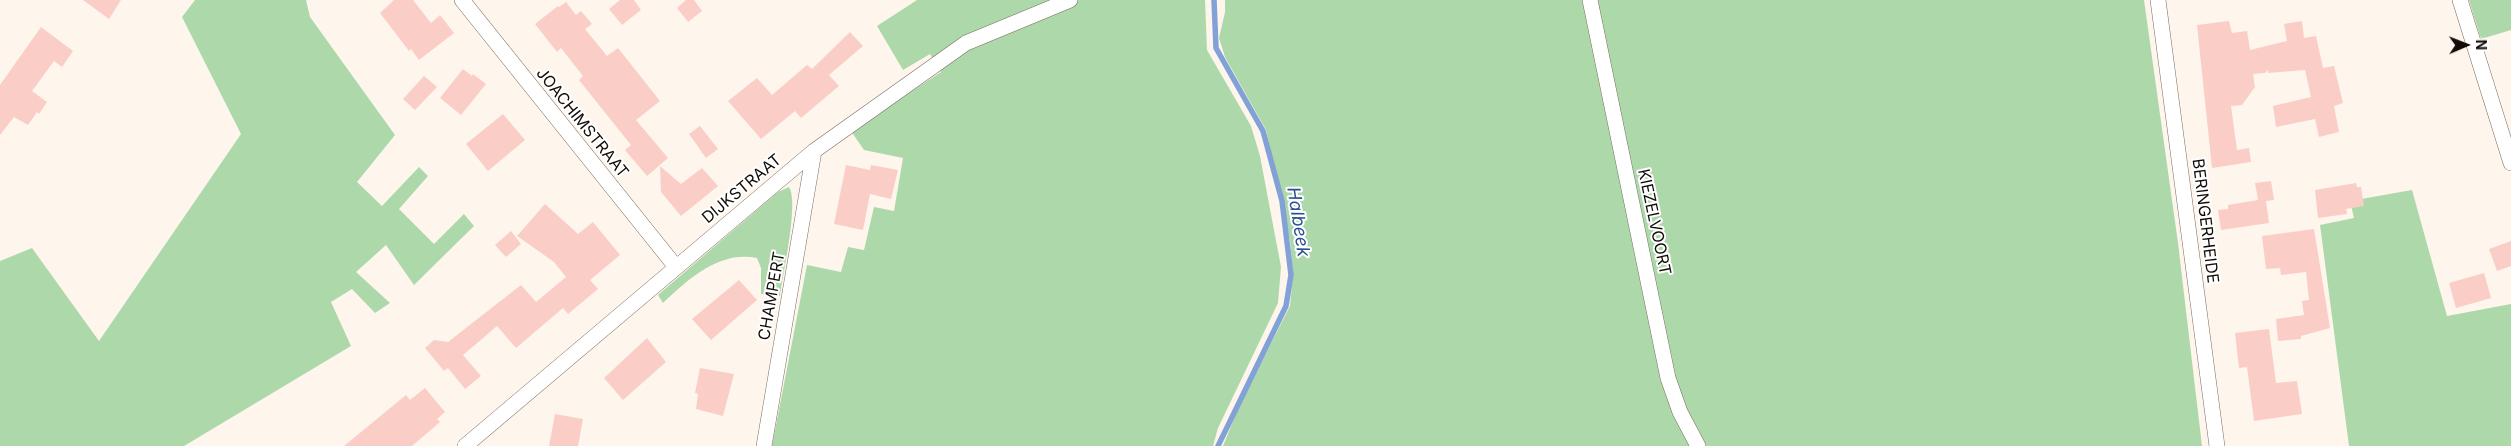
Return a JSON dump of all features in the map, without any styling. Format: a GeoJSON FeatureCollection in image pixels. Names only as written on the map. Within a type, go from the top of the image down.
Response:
{"type":"FeatureCollection","features":[{"type":"Feature","properties":{"kind":"street","name":"JOACHIMSTRAAT"},"geometry":{"type":"LineString","coordinates":[[462,0],[676,268]]}},
{"type":"Feature","properties":{"kind":"street","name":"DIJKSTRAAT"},"geometry":{"type":"LineString","coordinates":[[465,446],[814,151],[966,43],[1070,0]]}},
{"type":"Feature","properties":{"kind":"street","name":"KIEZELVOORT"},"geometry":{"type":"LineString","coordinates":[[1590,0],[1668,378],[1680,412],[1698,446]]}},
{"type":"Feature","properties":{"kind":"street","name":"BERINGERHEIDE"},"geometry":{"type":"LineString","coordinates":[[2158,0],[2217,446]]}},
{"type":"Feature","properties":{"kind":"street"},"geometry":{"type":"LineString","coordinates":[[2460,0],[2511,163]]}},
{"type":"Feature","properties":{"kind":"street","name":"CHAMPERT"},"geometry":{"type":"LineString","coordinates":[[764,446],[814,151]]}},
{"type":"Feature","properties":{"kind":"green space"},"geometry":{"type":"Polygon","coordinates":[[[195,0],[306,0],[310,17],[395,135],[357,182],[382,206],[419,167],[428,176],[399,209],[434,244],[464,214],[474,226],[414,285],[386,245],[356,272],[390,303],[375,313],[352,289],[331,302],[351,346],[184,446],[0,446],[0,261],[32,248],[99,341],[241,134],[182,17],[195,0]]]}},
{"type":"Feature","properties":{"kind":"green space"},"geometry":{"type":"Polygon","coordinates":[[[917,0],[1205,0],[1207,50],[1251,126],[1260,156],[1281,267],[1278,303],[1218,428],[1213,446],[772,446],[807,265],[841,272],[848,247],[864,250],[874,207],[894,211],[903,158],[864,150],[851,131],[941,72],[930,54],[903,70],[877,26],[917,0]]]}},
{"type":"Feature","properties":{"kind":"green space"},"geometry":{"type":"Polygon","coordinates":[[[1225,0],[2144,0],[2178,243],[2202,446],[1223,446],[1238,409],[1290,306],[1293,274],[1290,241],[1266,130],[1225,57],[1219,38],[1225,12],[1225,0]]]}},
{"type":"Feature","properties":{"kind":"green space"},"geometry":{"type":"Polygon","coordinates":[[[2469,0],[2511,0],[2511,30],[2481,39],[2469,0]]]}},
{"type":"Feature","properties":{"kind":"green space"},"geometry":{"type":"Polygon","coordinates":[[[789,187],[792,195],[791,222],[780,296],[761,294],[761,268],[757,258],[743,257],[730,258],[706,268],[663,303],[658,295],[778,192],[789,187]]]}},
{"type":"Feature","properties":{"kind":"green space"},"geometry":{"type":"Polygon","coordinates":[[[2412,190],[2447,316],[2511,304],[2511,446],[2349,446],[2320,225],[2354,218],[2350,201],[2412,190]]]}},
{"type":"Feature","properties":{"kind":"building"},"geometry":{"type":"Polygon","coordinates":[[[83,0],[121,0],[109,19],[83,0]]]}},
{"type":"Feature","properties":{"kind":"building"},"geometry":{"type":"Polygon","coordinates":[[[394,0],[413,0],[431,23],[440,15],[454,33],[419,60],[411,49],[409,51],[380,13],[394,0]]]}},
{"type":"Feature","properties":{"kind":"building"},"geometry":{"type":"Polygon","coordinates":[[[620,0],[634,0],[641,10],[622,25],[609,9],[620,0]]]}},
{"type":"Feature","properties":{"kind":"building"},"geometry":{"type":"Polygon","coordinates":[[[686,0],[694,0],[702,11],[688,22],[677,8],[686,0]]]}},
{"type":"Feature","properties":{"kind":"building"},"geometry":{"type":"Polygon","coordinates":[[[566,2],[576,15],[581,11],[592,24],[585,29],[607,56],[618,48],[660,101],[636,120],[668,158],[647,176],[625,150],[631,145],[579,80],[583,76],[561,48],[557,52],[535,24],[566,2]]]}},
{"type":"Feature","properties":{"kind":"building"},"geometry":{"type":"Polygon","coordinates":[[[2229,21],[2232,33],[2247,31],[2250,50],[2287,41],[2284,24],[2302,21],[2304,38],[2316,36],[2323,68],[2334,66],[2343,103],[2334,106],[2339,132],[2319,137],[2315,119],[2276,127],[2273,106],[2311,97],[2305,70],[2268,73],[2268,70],[2265,73],[2253,74],[2255,87],[2242,105],[2231,106],[2237,150],[2249,148],[2251,162],[2212,168],[2197,25],[2229,21]]]}},
{"type":"Feature","properties":{"kind":"building"},"geometry":{"type":"Polygon","coordinates":[[[41,27],[73,51],[62,67],[54,61],[32,91],[47,102],[39,114],[37,112],[28,125],[14,117],[0,135],[0,85],[41,27]]]}},
{"type":"Feature","properties":{"kind":"building"},"geometry":{"type":"Polygon","coordinates":[[[850,32],[863,46],[829,75],[839,86],[801,118],[795,111],[761,139],[728,101],[757,78],[772,95],[807,65],[812,69],[850,32]]]}},
{"type":"Feature","properties":{"kind":"building"},"geometry":{"type":"Polygon","coordinates":[[[463,69],[486,84],[461,115],[440,98],[463,69]]]}},
{"type":"Feature","properties":{"kind":"building"},"geometry":{"type":"Polygon","coordinates":[[[424,76],[437,87],[415,110],[403,99],[424,76]]]}},
{"type":"Feature","properties":{"kind":"building"},"geometry":{"type":"Polygon","coordinates":[[[503,114],[525,140],[488,171],[466,144],[503,114]]]}},
{"type":"Feature","properties":{"kind":"building"},"geometry":{"type":"Polygon","coordinates":[[[700,126],[718,149],[706,158],[689,134],[700,126]]]}},
{"type":"Feature","properties":{"kind":"building"},"geometry":{"type":"Polygon","coordinates":[[[846,165],[870,170],[871,165],[898,170],[891,199],[870,194],[863,230],[834,224],[846,165]]]}},
{"type":"Feature","properties":{"kind":"building"},"geometry":{"type":"Polygon","coordinates":[[[660,166],[681,184],[702,168],[718,186],[681,216],[661,192],[660,166]]]}},
{"type":"Feature","properties":{"kind":"building"},"geometry":{"type":"Polygon","coordinates":[[[2271,181],[2274,200],[2266,201],[2269,223],[2221,230],[2218,210],[2228,209],[2228,205],[2258,200],[2255,183],[2271,181]]]}},
{"type":"Feature","properties":{"kind":"building"},"geometry":{"type":"Polygon","coordinates":[[[2356,183],[2357,187],[2361,187],[2364,206],[2346,209],[2347,214],[2318,218],[2315,190],[2356,183]]]}},
{"type":"Feature","properties":{"kind":"building"},"geometry":{"type":"Polygon","coordinates":[[[545,204],[578,234],[593,222],[620,255],[590,280],[598,289],[568,314],[563,308],[516,348],[497,326],[463,355],[481,376],[465,389],[448,368],[444,371],[425,348],[434,340],[448,342],[521,285],[536,302],[566,277],[554,262],[517,236],[545,204]]]}},
{"type":"Feature","properties":{"kind":"building"},"geometry":{"type":"Polygon","coordinates":[[[2314,229],[2330,328],[2301,336],[2301,339],[2278,341],[2276,319],[2304,315],[2302,301],[2309,300],[2306,272],[2281,275],[2280,268],[2266,269],[2262,236],[2314,229]]]}},
{"type":"Feature","properties":{"kind":"building"},"geometry":{"type":"Polygon","coordinates":[[[511,231],[521,244],[506,257],[495,245],[511,231]]]}},
{"type":"Feature","properties":{"kind":"building"},"geometry":{"type":"Polygon","coordinates":[[[2511,241],[2511,266],[2497,271],[2489,249],[2511,241]]]}},
{"type":"Feature","properties":{"kind":"building"},"geometry":{"type":"Polygon","coordinates":[[[2484,273],[2491,298],[2456,308],[2449,283],[2484,273]]]}},
{"type":"Feature","properties":{"kind":"building"},"geometry":{"type":"Polygon","coordinates":[[[739,280],[757,300],[711,340],[692,319],[739,280]]]}},
{"type":"Feature","properties":{"kind":"building"},"geometry":{"type":"Polygon","coordinates":[[[2269,329],[2276,383],[2297,381],[2302,414],[2254,421],[2247,367],[2239,368],[2235,333],[2269,329]]]}},
{"type":"Feature","properties":{"kind":"building"},"geometry":{"type":"Polygon","coordinates":[[[647,338],[666,362],[623,400],[604,378],[647,338]]]}},
{"type":"Feature","properties":{"kind":"building"},"geometry":{"type":"Polygon","coordinates":[[[700,368],[734,374],[723,416],[696,409],[698,394],[695,393],[700,368]]]}},
{"type":"Feature","properties":{"kind":"building"},"geometry":{"type":"Polygon","coordinates":[[[425,388],[445,412],[437,419],[440,422],[412,446],[344,446],[406,395],[410,400],[425,388]]]}},
{"type":"Feature","properties":{"kind":"building"},"geometry":{"type":"Polygon","coordinates":[[[555,414],[583,419],[578,446],[549,446],[555,414]]]}},
{"type":"Feature","properties":{"kind":"waterway","name":"Halbeek"},"geometry":{"type":"LineString","coordinates":[[1214,0],[1216,48],[1263,131],[1282,201],[1291,275],[1286,306],[1218,446]]}}]}
